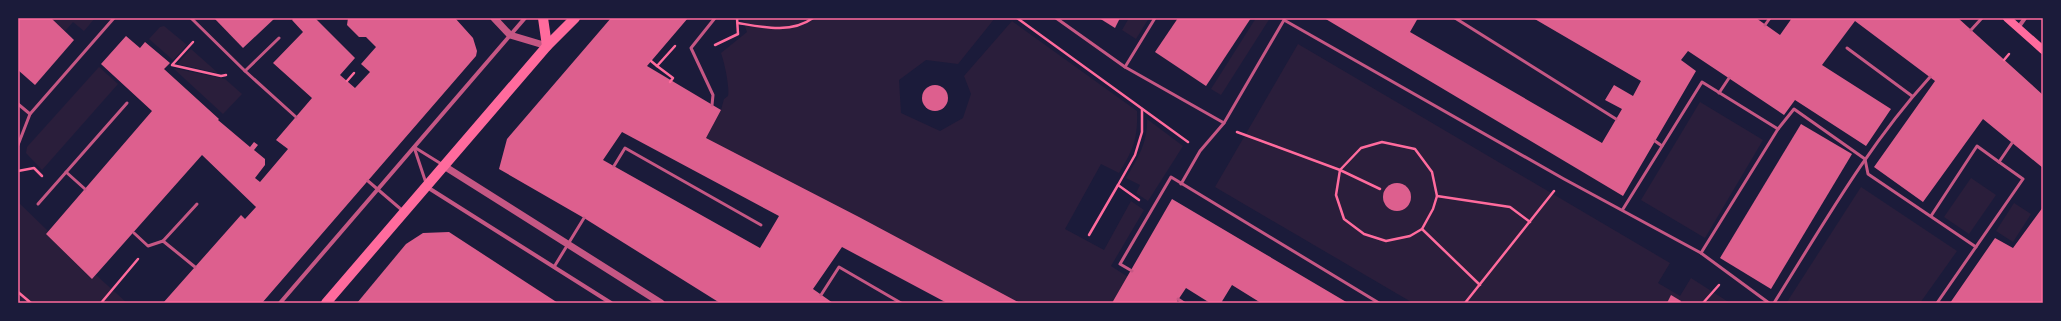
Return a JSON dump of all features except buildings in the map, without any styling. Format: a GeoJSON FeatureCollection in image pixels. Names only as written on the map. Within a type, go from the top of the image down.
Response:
{"type":"FeatureCollection","features":[{"type":"Feature","properties":{"kind":"main road"},"geometry":{"type":"LineString","coordinates":[[544,18],[547,46]]}},
{"type":"Feature","properties":{"kind":"main road"},"geometry":{"type":"LineString","coordinates":[[326,303],[547,46],[575,18]]}},
{"type":"Feature","properties":{"kind":"main road"},"geometry":{"type":"LineString","coordinates":[[2007,18],[2043,50]]}},
{"type":"Feature","properties":{"kind":"street"},"geometry":{"type":"LineString","coordinates":[[494,18],[510,35],[547,46]]}},
{"type":"Feature","properties":{"kind":"street"},"geometry":{"type":"LineString","coordinates":[[280,303],[525,18]]}},
{"type":"Feature","properties":{"kind":"street"},"geometry":{"type":"LineString","coordinates":[[2018,28],[2025,18]]}},
{"type":"Feature","properties":{"kind":"street"},"geometry":{"type":"LineString","coordinates":[[444,166],[661,303]]}},
{"type":"Feature","properties":{"kind":"street"},"geometry":{"type":"LineString","coordinates":[[427,186],[611,303]]}},
{"type":"Feature","properties":{"kind":"lane"},"geometry":{"type":"LineString","coordinates":[[18,145],[30,114],[114,18]]}},
{"type":"Feature","properties":{"kind":"lane"},"geometry":{"type":"LineString","coordinates":[[191,18],[245,71],[296,117]]}},
{"type":"Feature","properties":{"kind":"lane"},"geometry":{"type":"LineString","coordinates":[[712,105],[713,95],[691,48],[715,18]]}},
{"type":"Feature","properties":{"kind":"lane"},"geometry":{"type":"LineString","coordinates":[[1056,18],[1125,67],[1224,123]]}},
{"type":"Feature","properties":{"kind":"lane"},"geometry":{"type":"LineString","coordinates":[[1125,67],[1155,18]]}},
{"type":"Feature","properties":{"kind":"lane"},"geometry":{"type":"LineString","coordinates":[[1455,18],[1616,119]]}},
{"type":"Feature","properties":{"kind":"lane"},"geometry":{"type":"LineString","coordinates":[[1766,25],[1770,18]]}},
{"type":"Feature","properties":{"kind":"lane"},"geometry":{"type":"LineString","coordinates":[[1971,30],[1982,18]]}},
{"type":"Feature","properties":{"kind":"lane"},"geometry":{"type":"LineString","coordinates":[[1180,184],[1200,151],[1224,123],[1284,19],[1564,179],[1623,209],[1701,254],[1768,303]]}},
{"type":"Feature","properties":{"kind":"lane"},"geometry":{"type":"LineString","coordinates":[[245,71],[279,38]]}},
{"type":"Feature","properties":{"kind":"lane"},"geometry":{"type":"LineString","coordinates":[[1847,48],[1912,96]]}},
{"type":"Feature","properties":{"kind":"lane"},"geometry":{"type":"LineString","coordinates":[[1774,303],[1864,159],[1912,96],[1930,77]]}},
{"type":"Feature","properties":{"kind":"lane"},"geometry":{"type":"LineString","coordinates":[[1719,93],[1729,78]]}},
{"type":"Feature","properties":{"kind":"lane"},"geometry":{"type":"LineString","coordinates":[[1623,209],[1702,82],[1778,129]]}},
{"type":"Feature","properties":{"kind":"lane"},"geometry":{"type":"LineString","coordinates":[[38,204],[127,103]]}},
{"type":"Feature","properties":{"kind":"lane"},"geometry":{"type":"LineString","coordinates":[[18,104],[30,114]]}},
{"type":"Feature","properties":{"kind":"lane"},"geometry":{"type":"LineString","coordinates":[[1701,254],[1778,129],[1794,109],[1864,159],[1868,174],[1976,247]]}},
{"type":"Feature","properties":{"kind":"lane"},"geometry":{"type":"LineString","coordinates":[[1655,141],[1662,146]]}},
{"type":"Feature","properties":{"kind":"lane"},"geometry":{"type":"LineString","coordinates":[[1998,162],[2012,143]]}},
{"type":"Feature","properties":{"kind":"lane"},"geometry":{"type":"LineString","coordinates":[[1931,216],[1977,146],[2023,179],[1937,303]]}},
{"type":"Feature","properties":{"kind":"lane"},"geometry":{"type":"LineString","coordinates":[[414,147],[444,166]]}},
{"type":"Feature","properties":{"kind":"lane"},"geometry":{"type":"LineString","coordinates":[[414,147],[427,186]]}},
{"type":"Feature","properties":{"kind":"lane"},"geometry":{"type":"LineString","coordinates":[[614,166],[625,148],[761,225]]}},
{"type":"Feature","properties":{"kind":"lane"},"geometry":{"type":"LineString","coordinates":[[66,172],[85,189]]}},
{"type":"Feature","properties":{"kind":"lane"},"geometry":{"type":"LineString","coordinates":[[1132,271],[1120,264],[1171,176],[1180,184],[1379,303]]}},
{"type":"Feature","properties":{"kind":"lane"},"geometry":{"type":"LineString","coordinates":[[368,181],[404,212]]}},
{"type":"Feature","properties":{"kind":"lane"},"geometry":{"type":"LineString","coordinates":[[134,233],[148,246],[163,240],[197,204]]}},
{"type":"Feature","properties":{"kind":"lane"},"geometry":{"type":"LineString","coordinates":[[554,267],[584,218]]}},
{"type":"Feature","properties":{"kind":"lane"},"geometry":{"type":"LineString","coordinates":[[163,240],[195,267]]}},
{"type":"Feature","properties":{"kind":"lane"},"geometry":{"type":"LineString","coordinates":[[821,295],[839,267],[900,303]]}},
{"type":"Feature","properties":{"kind":"lane"},"geometry":{"type":"LineString","coordinates":[[1178,300],[1184,303]]}},
{"type":"Feature","properties":{"kind":"path"},"geometry":{"type":"LineString","coordinates":[[738,23],[775,29],[807,22],[813,18]]}},
{"type":"Feature","properties":{"kind":"path"},"geometry":{"type":"LineString","coordinates":[[1016,18],[1200,151]]}},
{"type":"Feature","properties":{"kind":"path"},"geometry":{"type":"LineString","coordinates":[[204,30],[172,65],[221,76],[245,71]]}},
{"type":"Feature","properties":{"kind":"path"},"geometry":{"type":"LineString","coordinates":[[2004,60],[2009,54]]}},
{"type":"Feature","properties":{"kind":"path"},"geometry":{"type":"LineString","coordinates":[[651,61],[657,66]]}},
{"type":"Feature","properties":{"kind":"path"},"geometry":{"type":"LineString","coordinates":[[347,81],[354,73]]}},
{"type":"Feature","properties":{"kind":"path"},"geometry":{"type":"LineString","coordinates":[[1089,235],[1135,155],[1142,132],[1142,109]]}},
{"type":"Feature","properties":{"kind":"path"},"geometry":{"type":"LineString","coordinates":[[1224,123],[1237,132],[1340,170],[1380,189]]}},
{"type":"Feature","properties":{"kind":"path"},"geometry":{"type":"LineString","coordinates":[[1382,142],[1415,149],[1432,172],[1437,196],[1433,209],[1422,229],[1410,236],[1386,241],[1364,234],[1344,219],[1336,195],[1340,170],[1362,148],[1382,142]]}},
{"type":"Feature","properties":{"kind":"path"},"geometry":{"type":"LineString","coordinates":[[18,171],[34,168],[38,172]]}},
{"type":"Feature","properties":{"kind":"path"},"geometry":{"type":"LineString","coordinates":[[1465,303],[1564,179]]}},
{"type":"Feature","properties":{"kind":"path"},"geometry":{"type":"LineString","coordinates":[[1118,185],[1152,209]]}},
{"type":"Feature","properties":{"kind":"path"},"geometry":{"type":"LineString","coordinates":[[1437,196],[1510,207],[1530,222]]}},
{"type":"Feature","properties":{"kind":"path"},"geometry":{"type":"LineString","coordinates":[[1422,229],[1480,285]]}},
{"type":"Feature","properties":{"kind":"path"},"geometry":{"type":"LineString","coordinates":[[101,303],[148,246]]}},
{"type":"Feature","properties":{"kind":"path"},"geometry":{"type":"LineString","coordinates":[[1703,303],[1729,274]]}},
{"type":"Feature","properties":{"kind":"path"},"geometry":{"type":"LineString","coordinates":[[18,292],[31,303]]}},
{"type":"Feature","properties":{"kind":"shaded area"},"geometry":{"type":"Polygon","coordinates":[[[51,18],[95,18],[84,31],[73,22],[65,31],[51,18]]]}},
{"type":"Feature","properties":{"kind":"shaded area"},"geometry":{"type":"Polygon","coordinates":[[[742,18],[995,18],[958,64],[926,60],[899,80],[901,113],[940,131],[963,118],[971,94],[964,76],[1012,21],[1137,111],[1137,129],[1134,144],[1119,173],[1101,164],[1065,229],[1104,250],[1131,201],[1144,210],[1111,266],[1128,277],[1112,303],[1020,303],[859,217],[706,138],[721,110],[724,99],[728,96],[725,68],[721,53],[747,32],[742,18]]]}},
{"type":"Feature","properties":{"kind":"shaded area"},"geometry":{"type":"Polygon","coordinates":[[[1129,18],[1149,18],[1136,39],[1122,30],[1129,18]]]}},
{"type":"Feature","properties":{"kind":"shaded area"},"geometry":{"type":"Polygon","coordinates":[[[1256,18],[1270,18],[1221,95],[1211,89],[1256,18]]]}},
{"type":"Feature","properties":{"kind":"shaded area"},"geometry":{"type":"Polygon","coordinates":[[[164,26],[187,45],[173,60],[149,39],[160,27],[164,26]]]}},
{"type":"Feature","properties":{"kind":"shaded area"},"geometry":{"type":"Polygon","coordinates":[[[1298,44],[1670,263],[1658,283],[1680,296],[1691,278],[1730,303],[1413,303],[1215,187],[1298,44]],[[1400,183],[1387,188],[1383,196],[1388,207],[1394,210],[1400,210],[1405,207],[1409,202],[1410,196],[1407,190],[1400,183]]]}},
{"type":"Feature","properties":{"kind":"shaded area"},"geometry":{"type":"Polygon","coordinates":[[[191,49],[218,73],[177,64],[191,49]]]}},
{"type":"Feature","properties":{"kind":"shaded area"},"geometry":{"type":"Polygon","coordinates":[[[99,67],[118,84],[42,170],[26,153],[27,147],[99,67]]]}},
{"type":"Feature","properties":{"kind":"shaded area"},"geometry":{"type":"Polygon","coordinates":[[[173,68],[225,79],[242,94],[223,114],[173,68]]]}},
{"type":"Feature","properties":{"kind":"shaded area"},"geometry":{"type":"Polygon","coordinates":[[[1700,102],[1763,140],[1705,238],[1641,200],[1700,102]]]}},
{"type":"Feature","properties":{"kind":"shaded area"},"geometry":{"type":"Polygon","coordinates":[[[1147,119],[1183,146],[1148,201],[1136,193],[1140,185],[1126,178],[1144,143],[1147,119]]]}},
{"type":"Feature","properties":{"kind":"shaded area"},"geometry":{"type":"Polygon","coordinates":[[[1971,178],[1996,195],[1969,234],[1944,217],[1971,178]]]}},
{"type":"Feature","properties":{"kind":"shaded area"},"geometry":{"type":"Polygon","coordinates":[[[1861,187],[1957,251],[1920,303],[1787,302],[1861,187]]]}},
{"type":"Feature","properties":{"kind":"shaded area"},"geometry":{"type":"Polygon","coordinates":[[[18,202],[48,231],[46,234],[92,279],[96,275],[127,303],[18,303],[18,202]]]}},
{"type":"Feature","properties":{"kind":"shaded area"},"geometry":{"type":"Polygon","coordinates":[[[2014,203],[2031,214],[2013,242],[1996,231],[2014,203]]]}}]}
